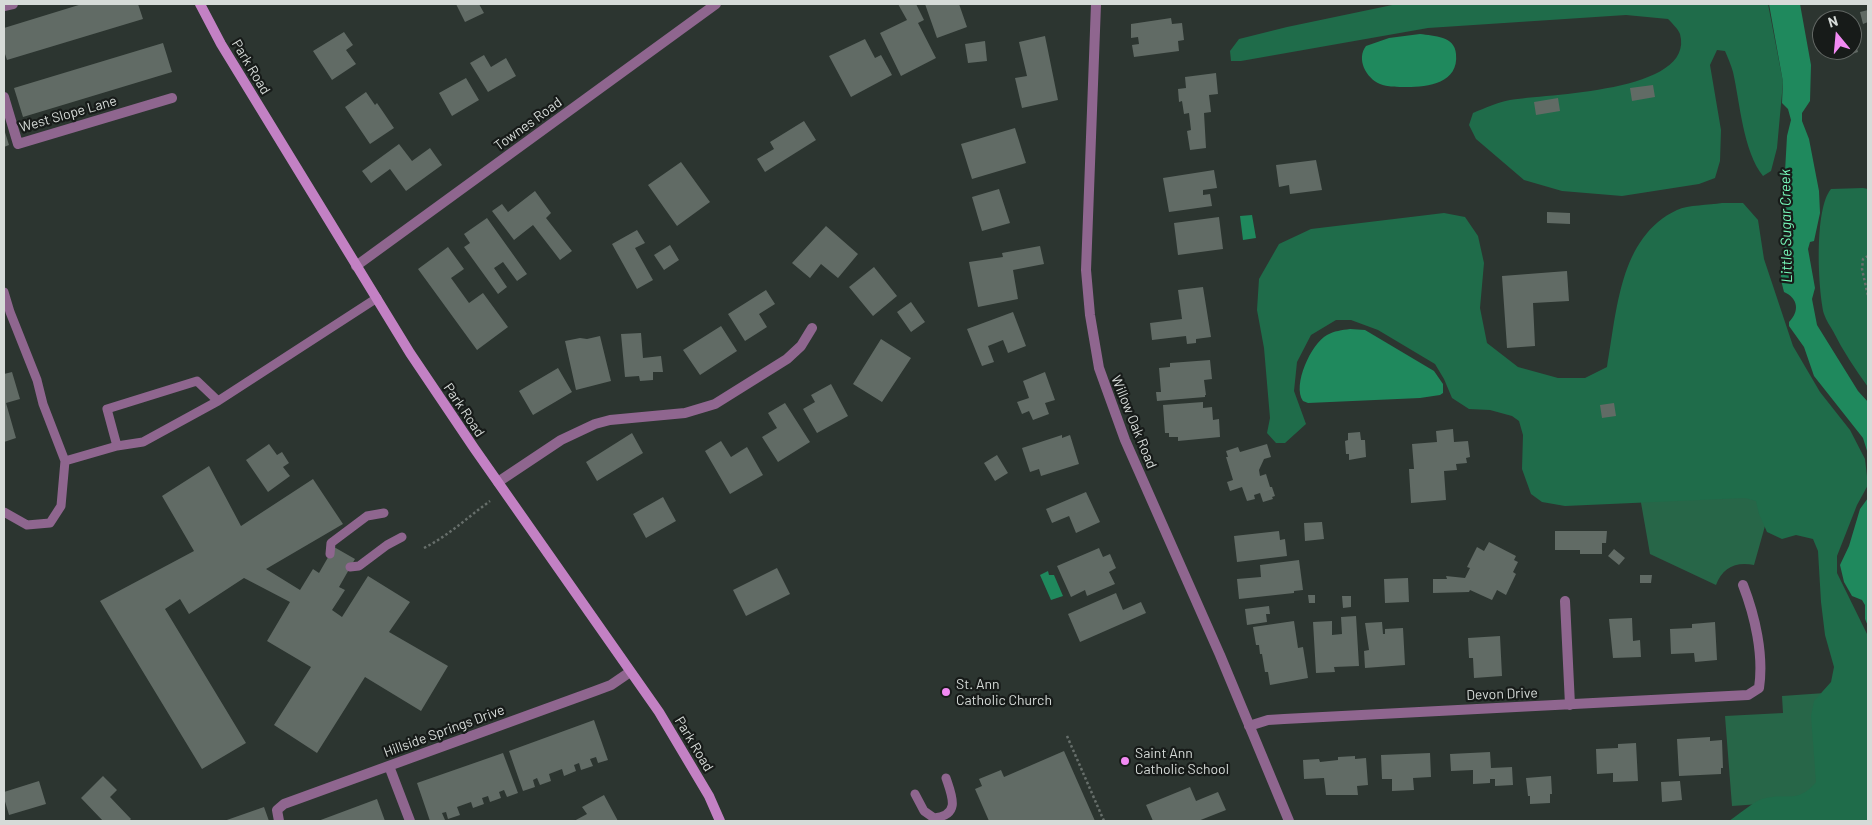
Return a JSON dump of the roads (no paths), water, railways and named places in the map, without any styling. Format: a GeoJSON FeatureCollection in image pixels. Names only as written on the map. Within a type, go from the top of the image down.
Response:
{"type":"FeatureCollection","features":[{"type":"Feature","properties":{"kind":"main road","name":"Park Road"},"geometry":{"type":"LineString","coordinates":[[200,4],[221,44],[356,266],[439,397],[658,712],[704,788],[720,821]]}},
{"type":"Feature","properties":{"kind":"street"},"geometry":{"type":"LineString","coordinates":[[4,6],[13,4]]}},
{"type":"Feature","properties":{"kind":"street","name":"Townes Road"},"geometry":{"type":"LineString","coordinates":[[356,266],[716,4]]}},
{"type":"Feature","properties":{"kind":"street","name":"Willow Oak Road"},"geometry":{"type":"LineString","coordinates":[[1096,4],[1086,270],[1098,368],[1125,440],[1289,821]]}},
{"type":"Feature","properties":{"kind":"street","name":"West Slope Lane"},"geometry":{"type":"LineString","coordinates":[[4,99],[18,144],[172,98]]}},
{"type":"Feature","properties":{"kind":"street"},"geometry":{"type":"LineString","coordinates":[[498,482],[561,440],[594,424],[610,420],[685,413],[715,404],[787,358],[800,346],[812,328]]}},
{"type":"Feature","properties":{"kind":"street","name":"Devon Drive"},"geometry":{"type":"LineString","coordinates":[[1249,726],[1268,720],[1284,719],[1741,696],[1756,691],[1759,688],[1760,681],[1757,629],[1753,610],[1743,585]]}},
{"type":"Feature","properties":{"kind":"street"},"geometry":{"type":"LineString","coordinates":[[1565,601],[1570,705]]}},
{"type":"Feature","properties":{"kind":"street","name":"Hillside Springs Drive"},"geometry":{"type":"LineString","coordinates":[[279,821],[277,810],[281,805],[611,685],[630,672]]}},
{"type":"Feature","properties":{"kind":"street"},"geometry":{"type":"LineString","coordinates":[[389,766],[410,821]]}},
{"type":"Feature","properties":{"kind":"lane"},"geometry":{"type":"LineString","coordinates":[[4,292],[65,461],[61,506],[50,523],[27,525],[4,512]]}},
{"type":"Feature","properties":{"kind":"lane"},"geometry":{"type":"LineString","coordinates":[[65,461],[117,446],[144,442],[218,401],[376,298]]}},
{"type":"Feature","properties":{"kind":"lane"},"geometry":{"type":"LineString","coordinates":[[117,446],[107,409],[196,381],[218,401]]}},
{"type":"Feature","properties":{"kind":"lane"},"geometry":{"type":"LineString","coordinates":[[330,554],[331,543],[367,516],[384,514]]}},
{"type":"Feature","properties":{"kind":"lane"},"geometry":{"type":"LineString","coordinates":[[350,567],[359,566],[387,545],[402,537]]}},
{"type":"Feature","properties":{"kind":"lane"},"geometry":{"type":"LineString","coordinates":[[915,794],[924,811],[934,818],[943,817],[952,808],[953,800],[946,778]]}},
{"type":"Feature","properties":{"kind":"water","name":"Little Sugar Creek"},"geometry":{"type":"Polygon","coordinates":[[[1769,4],[1800,4],[1811,65],[1810,101],[1802,113],[1802,121],[1809,139],[1819,191],[1820,213],[1814,241],[1810,242],[1808,249],[1815,288],[1812,299],[1817,325],[1858,391],[1868,402],[1868,454],[1863,438],[1814,376],[1804,347],[1789,326],[1789,322],[1795,314],[1796,305],[1795,301],[1784,292],[1781,280],[1781,259],[1785,245],[1782,225],[1787,136],[1791,120],[1788,109],[1782,103],[1783,82],[1769,4]]]}},
{"type":"Feature","properties":{"kind":"water"},"geometry":{"type":"Polygon","coordinates":[[[1420,34],[1437,36],[1448,40],[1455,48],[1456,64],[1453,71],[1447,77],[1424,86],[1396,87],[1380,84],[1370,77],[1362,62],[1363,51],[1366,46],[1389,38],[1420,34]]]}},
{"type":"Feature","properties":{"kind":"water"},"geometry":{"type":"Polygon","coordinates":[[[1252,215],[1256,238],[1243,240],[1240,216],[1252,215]]]}},
{"type":"Feature","properties":{"kind":"water"},"geometry":{"type":"Polygon","coordinates":[[[1350,329],[1365,330],[1434,371],[1443,384],[1443,393],[1420,398],[1308,403],[1303,401],[1300,394],[1300,385],[1309,356],[1327,335],[1350,329]]]}},
{"type":"Feature","properties":{"kind":"water"},"geometry":{"type":"Polygon","coordinates":[[[1868,498],[1868,626],[1865,619],[1865,605],[1862,600],[1852,596],[1844,582],[1840,565],[1849,546],[1860,509],[1868,498]]]}},
{"type":"Feature","properties":{"kind":"water"},"geometry":{"type":"Polygon","coordinates":[[[1048,571],[1049,575],[1054,575],[1063,596],[1051,600],[1040,575],[1048,571]]]}},
{"type":"Feature","properties":{"kind":"place","name":"St. Ann Catholic Church"},"geometry":{"type":"Point","coordinates":[946,692]}},
{"type":"Feature","properties":{"kind":"place","name":"Saint Ann Catholic School"},"geometry":{"type":"Point","coordinates":[1125,761]}}]}
